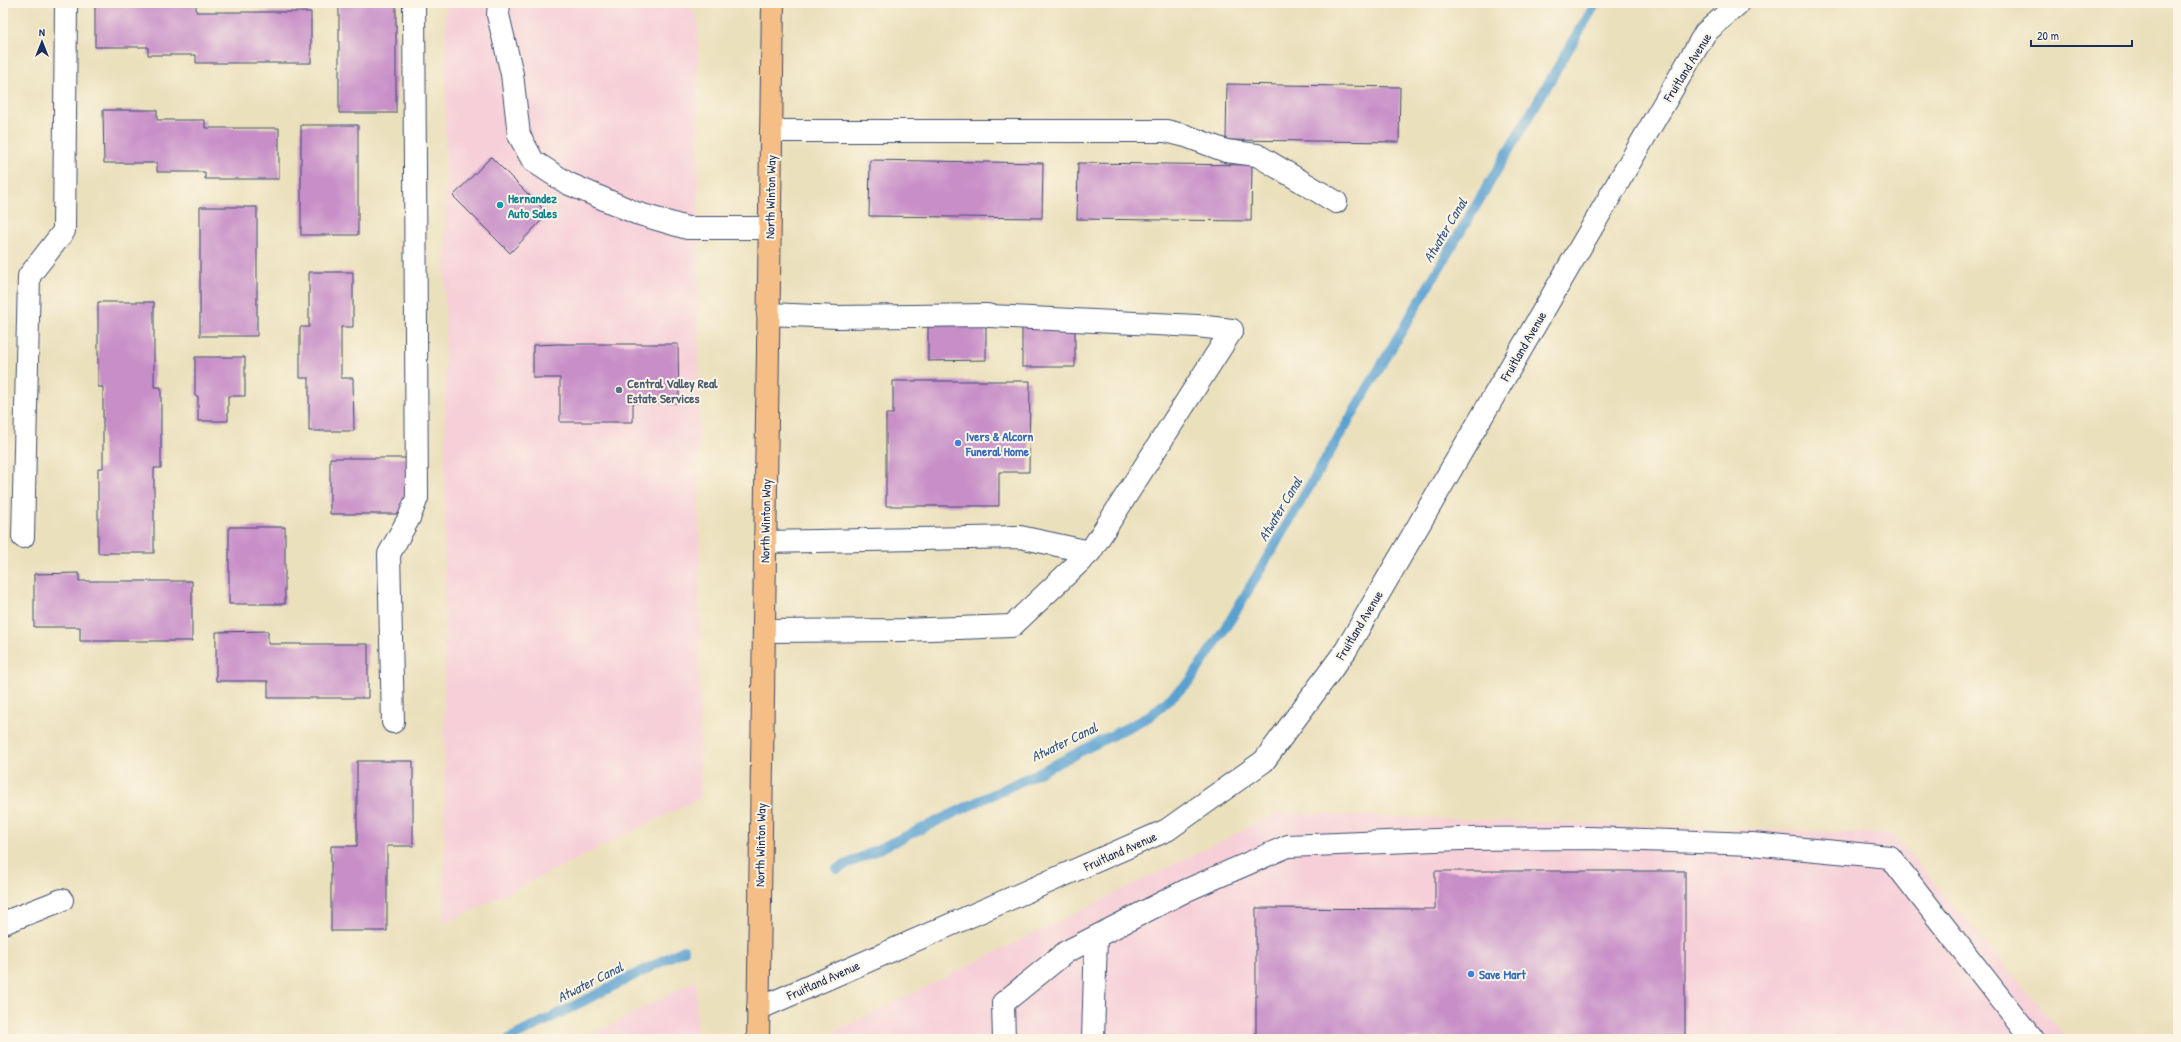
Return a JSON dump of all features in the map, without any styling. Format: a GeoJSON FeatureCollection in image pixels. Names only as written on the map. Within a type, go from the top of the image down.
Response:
{"type":"FeatureCollection","features":[{"type":"Feature","properties":{"kind":"main road","name":"North Winton Way"},"geometry":{"type":"LineString","coordinates":[[758,1039],[773,3]]}},
{"type":"Feature","properties":{"kind":"street"},"geometry":{"type":"LineString","coordinates":[[22,537],[29,276],[64,231],[66,3]]}},
{"type":"Feature","properties":{"kind":"street"},"geometry":{"type":"LineString","coordinates":[[393,722],[389,554],[409,518],[417,498],[414,3]]}},
{"type":"Feature","properties":{"kind":"street"},"geometry":{"type":"LineString","coordinates":[[499,3],[498,15],[512,74],[519,134],[533,161],[567,183],[643,215],[687,228],[769,228]]}},
{"type":"Feature","properties":{"kind":"street","name":"Fruitland Avenue"},"geometry":{"type":"LineString","coordinates":[[758,1008],[1167,830],[1264,761],[1346,650],[1705,33],[1739,3]]}},
{"type":"Feature","properties":{"kind":"street"},"geometry":{"type":"LineString","coordinates":[[771,131],[1166,131],[1186,136],[1226,151],[1257,155],[1336,202]]}},
{"type":"Feature","properties":{"kind":"street"},"geometry":{"type":"LineString","coordinates":[[764,631],[903,630],[1012,626],[1090,552],[1232,330],[1197,326],[990,316],[987,314],[838,317],[768,314]]}},
{"type":"Feature","properties":{"kind":"street"},"geometry":{"type":"LineString","coordinates":[[765,542],[1020,537],[1090,552]]}},
{"type":"Feature","properties":{"kind":"street"},"geometry":{"type":"LineString","coordinates":[[1004,1039],[1003,1003],[1066,952],[1187,890],[1288,846],[1460,839],[1590,838],[1752,844],[1890,857],[2032,1039]]}},
{"type":"Feature","properties":{"kind":"street"},"geometry":{"type":"LineString","coordinates":[[3,923],[62,900]]}},
{"type":"Feature","properties":{"kind":"street"},"geometry":{"type":"LineString","coordinates":[[1093,1039],[1096,936]]}},
{"type":"Feature","properties":{"kind":"shaded area"},"geometry":{"type":"Polygon","coordinates":[[[446,3],[683,3],[698,15],[700,798],[444,924],[446,3]]]}},
{"type":"Feature","properties":{"kind":"shaded area"},"geometry":{"type":"Polygon","coordinates":[[[1278,813],[1893,834],[2067,1039],[828,1039],[828,1035],[1278,813]]]}},
{"type":"Feature","properties":{"kind":"shaded area"},"geometry":{"type":"Polygon","coordinates":[[[696,980],[697,1039],[585,1039],[696,980]]]}},
{"type":"Feature","properties":{"kind":"building"},"geometry":{"type":"Polygon","coordinates":[[[95,3],[196,4],[196,12],[311,12],[311,63],[196,63],[196,55],[148,55],[148,47],[95,47],[95,3]]]}},
{"type":"Feature","properties":{"kind":"building"},"geometry":{"type":"Polygon","coordinates":[[[339,3],[396,3],[396,113],[339,113],[339,3]]]}},
{"type":"Feature","properties":{"kind":"building"},"geometry":{"type":"Polygon","coordinates":[[[1227,84],[1400,87],[1399,142],[1226,140],[1227,84]]]}},
{"type":"Feature","properties":{"kind":"building"},"geometry":{"type":"Polygon","coordinates":[[[103,110],[157,110],[157,120],[205,120],[205,128],[279,128],[279,179],[205,179],[205,172],[157,172],[157,163],[104,163],[103,110]]]}},
{"type":"Feature","properties":{"kind":"building"},"geometry":{"type":"Polygon","coordinates":[[[301,125],[358,125],[358,235],[301,235],[301,125]]]}},
{"type":"Feature","properties":{"kind":"building","name":"Hernandez Auto Sales"},"geometry":{"type":"Polygon","coordinates":[[[491,157],[548,214],[510,253],[453,196],[491,157]]]}},
{"type":"Feature","properties":{"kind":"building"},"geometry":{"type":"Polygon","coordinates":[[[870,160],[1043,163],[1042,218],[869,216],[870,160]]]}},
{"type":"Feature","properties":{"kind":"building"},"geometry":{"type":"Polygon","coordinates":[[[1078,163],[1252,165],[1251,221],[1077,219],[1078,163]]]}},
{"type":"Feature","properties":{"kind":"building"},"geometry":{"type":"Polygon","coordinates":[[[200,207],[257,207],[257,336],[200,336],[200,207]]]}},
{"type":"Feature","properties":{"kind":"building"},"geometry":{"type":"Polygon","coordinates":[[[309,272],[353,272],[353,327],[341,327],[341,378],[353,378],[354,431],[309,431],[309,378],[300,378],[300,327],[309,327],[309,272]]]}},
{"type":"Feature","properties":{"kind":"building"},"geometry":{"type":"Polygon","coordinates":[[[98,302],[154,302],[154,387],[161,387],[161,468],[154,468],[154,553],[98,553],[98,468],[103,468],[103,387],[98,387],[98,302]]]}},
{"type":"Feature","properties":{"kind":"building"},"geometry":{"type":"Polygon","coordinates":[[[928,316],[986,316],[986,360],[928,361],[928,316]]]}},
{"type":"Feature","properties":{"kind":"building"},"geometry":{"type":"Polygon","coordinates":[[[1022,326],[1075,326],[1075,367],[1022,367],[1022,326]]]}},
{"type":"Feature","properties":{"kind":"building","name":"Central Valley Real Estate Services"},"geometry":{"type":"Polygon","coordinates":[[[678,344],[679,403],[633,403],[633,422],[560,422],[560,378],[533,378],[533,345],[678,344]]]}},
{"type":"Feature","properties":{"kind":"building"},"geometry":{"type":"Polygon","coordinates":[[[195,357],[245,357],[245,396],[228,396],[228,421],[198,421],[198,396],[195,396],[195,357]]]}},
{"type":"Feature","properties":{"kind":"building","name":"Ivers & Alcorn Funeral Home"},"geometry":{"type":"Polygon","coordinates":[[[893,381],[1030,381],[1029,472],[999,472],[999,506],[886,506],[886,414],[893,414],[893,381]]]}},
{"type":"Feature","properties":{"kind":"building"},"geometry":{"type":"Polygon","coordinates":[[[330,458],[407,458],[407,514],[330,514],[330,458]]]}},
{"type":"Feature","properties":{"kind":"building"},"geometry":{"type":"Polygon","coordinates":[[[229,527],[285,527],[285,604],[229,604],[229,527]]]}},
{"type":"Feature","properties":{"kind":"building"},"geometry":{"type":"Polygon","coordinates":[[[79,573],[79,581],[192,581],[192,641],[80,641],[80,627],[34,627],[34,574],[79,573]]]}},
{"type":"Feature","properties":{"kind":"building"},"geometry":{"type":"Polygon","coordinates":[[[268,631],[268,644],[368,644],[368,698],[268,698],[268,681],[216,681],[216,632],[268,631]]]}},
{"type":"Feature","properties":{"kind":"building"},"geometry":{"type":"Polygon","coordinates":[[[357,761],[413,761],[413,846],[387,846],[387,931],[331,931],[331,846],[357,846],[357,761]]]}},
{"type":"Feature","properties":{"kind":"building","name":"Save Mart"},"geometry":{"type":"Polygon","coordinates":[[[1435,871],[1685,871],[1685,1039],[1256,1039],[1256,908],[1435,909],[1435,871]]]}},
{"type":"Feature","properties":{"kind":"waterway","name":"Atwater Canal"},"geometry":{"type":"LineString","coordinates":[[837,869],[1044,770],[1150,716],[1190,681],[1231,619],[1596,3]]}},
{"type":"Feature","properties":{"kind":"waterway","name":"Atwater Canal"},"geometry":{"type":"LineString","coordinates":[[509,1039],[684,950]]}},
{"type":"Feature","properties":{"kind":"place","name":"Hernandez Auto Sales"},"geometry":{"type":"Point","coordinates":[500,205]}},
{"type":"Feature","properties":{"kind":"place","name":"Central Valley Real Estate Services"},"geometry":{"type":"Point","coordinates":[619,390]}},
{"type":"Feature","properties":{"kind":"place","name":"Ivers & Alcorn Funeral Home"},"geometry":{"type":"Point","coordinates":[958,443]}},
{"type":"Feature","properties":{"kind":"place","name":"Save Mart"},"geometry":{"type":"Point","coordinates":[1471,974]}}]}
